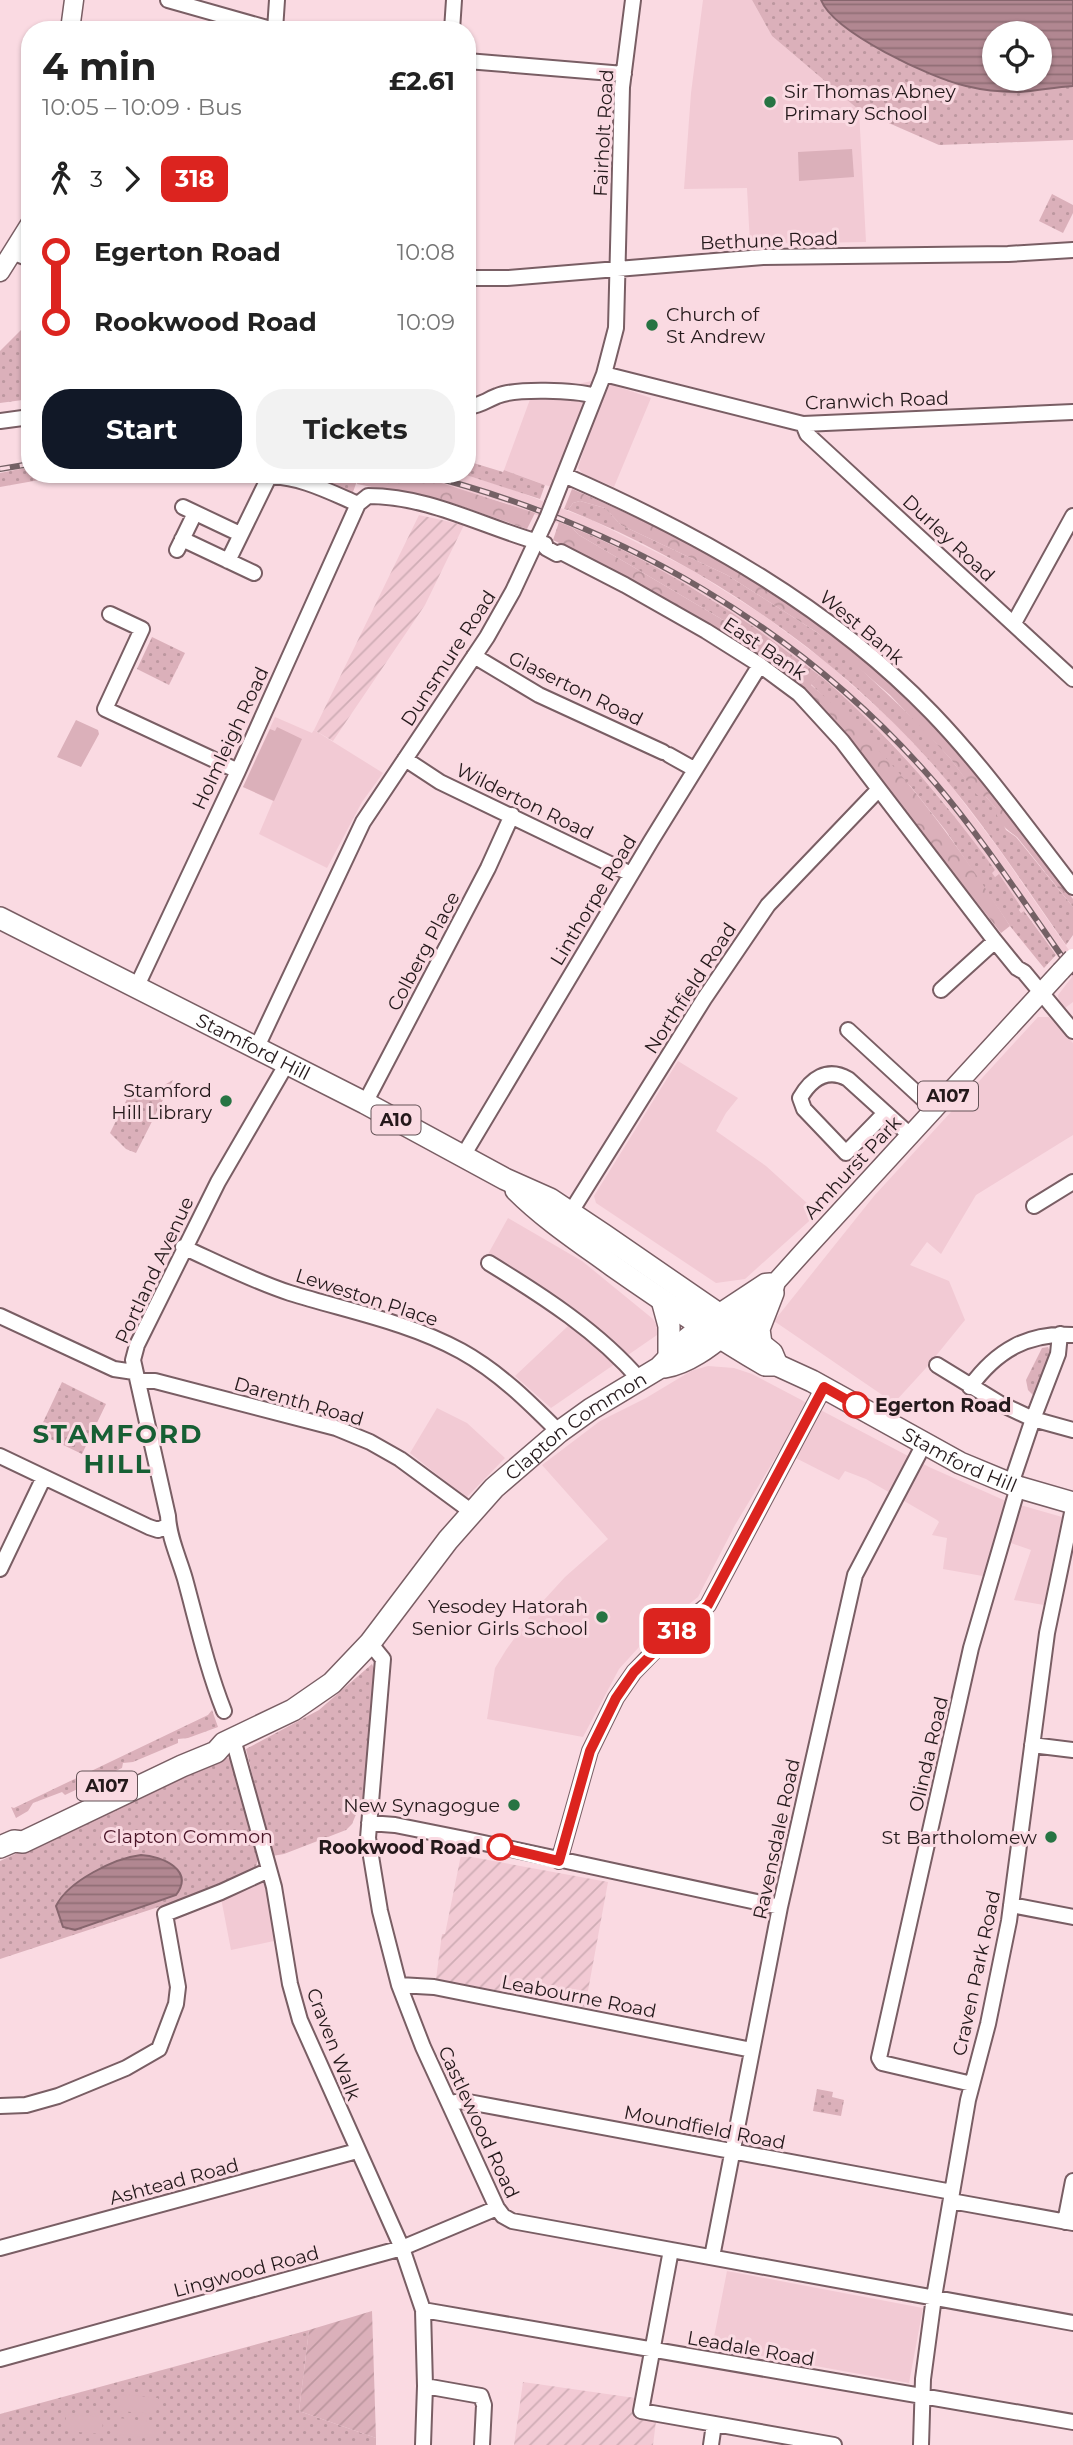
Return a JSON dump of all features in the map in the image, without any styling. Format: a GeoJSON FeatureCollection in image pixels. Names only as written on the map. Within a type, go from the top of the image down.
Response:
{"type":"FeatureCollection","features":[{"type":"Feature","properties":{"kind":"highway","name":"Stamford Hill"},"geometry":{"type":"LineString","coordinates":[[0,918],[365,1104],[505,1179],[758,1351],[765,1365],[777,1365],[824,1387],[966,1465],[1014,1485],[1073,1503]]}},
{"type":"Feature","properties":{"kind":"highway","name":"Stamford Hill"},"geometry":{"type":"LineString","coordinates":[[614,1254],[662,1300],[719,1326]]}},
{"type":"Feature","properties":{"kind":"highway","name":"A107"},"geometry":{"type":"LineString","coordinates":[[668,1364],[758,1351],[759,1329],[774,1287]]}},
{"type":"Feature","properties":{"kind":"highway"},"geometry":{"type":"LineString","coordinates":[[662,1300],[669,1326],[668,1364]]}},
{"type":"Feature","properties":{"kind":"highway","name":"Clapton Common"},"geometry":{"type":"LineString","coordinates":[[7,1844],[23,1842],[216,1752],[228,1741],[270,1723],[313,1697],[344,1672],[370,1643],[472,1512],[494,1488],[559,1432],[668,1364],[719,1326]]}},
{"type":"Feature","properties":{"kind":"main road"},"geometry":{"type":"LineString","coordinates":[[71,21],[74,0]]}},
{"type":"Feature","properties":{"kind":"main road"},"geometry":{"type":"LineString","coordinates":[[0,272],[21,257]]}},
{"type":"Feature","properties":{"kind":"main road","name":"Amhurst Park"},"geometry":{"type":"LineString","coordinates":[[719,1326],[765,1283],[774,1287],[1067,965]]}},
{"type":"Feature","properties":{"kind":"street"},"geometry":{"type":"LineString","coordinates":[[168,0],[242,21]]}},
{"type":"Feature","properties":{"kind":"street"},"geometry":{"type":"LineString","coordinates":[[274,21],[277,0]]}},
{"type":"Feature","properties":{"kind":"street"},"geometry":{"type":"LineString","coordinates":[[453,21],[454,0]]}},
{"type":"Feature","properties":{"kind":"street","name":"Fairholt Road"},"geometry":{"type":"LineString","coordinates":[[618,268],[624,74],[633,0]]}},
{"type":"Feature","properties":{"kind":"street"},"geometry":{"type":"LineString","coordinates":[[476,62],[624,74]]}},
{"type":"Feature","properties":{"kind":"street","name":"Bethune Road"},"geometry":{"type":"LineString","coordinates":[[476,278],[507,278],[763,257],[1008,254],[1073,250]]}},
{"type":"Feature","properties":{"kind":"street","name":"Dunsmure Road"},"geometry":{"type":"LineString","coordinates":[[256,1049],[363,822],[474,656],[541,543],[547,518],[604,373],[616,328],[618,268]]}},
{"type":"Feature","properties":{"kind":"street","name":"Cranwich Road"},"geometry":{"type":"LineString","coordinates":[[604,373],[803,424],[1073,412]]}},
{"type":"Feature","properties":{"kind":"street"},"geometry":{"type":"LineString","coordinates":[[476,406],[499,395],[520,393],[565,390],[595,396]]}},
{"type":"Feature","properties":{"kind":"street"},"geometry":{"type":"LineString","coordinates":[[0,421],[21,418]]}},
{"type":"Feature","properties":{"kind":"street","name":"Durley Road"},"geometry":{"type":"LineString","coordinates":[[803,424],[807,434],[1073,679]]}},
{"type":"Feature","properties":{"kind":"street","name":"West Bank"},"geometry":{"type":"LineString","coordinates":[[564,475],[685,532],[779,587],[834,626],[915,696],[947,729],[1017,813],[1073,887]]}},
{"type":"Feature","properties":{"kind":"street"},"geometry":{"type":"LineString","coordinates":[[228,561],[266,483]]}},
{"type":"Feature","properties":{"kind":"street"},"geometry":{"type":"LineString","coordinates":[[301,483],[321,488],[358,504]]}},
{"type":"Feature","properties":{"kind":"street","name":"East Bank"},"geometry":{"type":"LineString","coordinates":[[358,504],[368,496],[390,496],[465,514],[541,543],[557,554],[561,552],[651,599],[783,681],[812,707],[842,741],[995,941],[1073,1031]]}},
{"type":"Feature","properties":{"kind":"street","name":"Holmleigh Road"},"geometry":{"type":"LineString","coordinates":[[136,988],[238,771],[358,504]]}},
{"type":"Feature","properties":{"kind":"street"},"geometry":{"type":"LineString","coordinates":[[240,534],[189,510],[180,544],[254,573]]}},
{"type":"Feature","properties":{"kind":"street"},"geometry":{"type":"LineString","coordinates":[[1014,623],[1073,516]]}},
{"type":"Feature","properties":{"kind":"street"},"geometry":{"type":"LineString","coordinates":[[110,614],[144,630],[105,709],[238,771]]}},
{"type":"Feature","properties":{"kind":"street","name":"Glaserton Road"},"geometry":{"type":"LineString","coordinates":[[474,656],[539,695],[666,753],[694,769]]}},
{"type":"Feature","properties":{"kind":"street","name":"Linthorpe Road"},"geometry":{"type":"LineString","coordinates":[[463,1156],[694,769],[760,665]]}},
{"type":"Feature","properties":{"kind":"street","name":"Wilderton Road"},"geometry":{"type":"LineString","coordinates":[[405,760],[440,782],[631,874]]}},
{"type":"Feature","properties":{"kind":"street","name":"Northfield Road"},"geometry":{"type":"LineString","coordinates":[[566,1220],[704,999],[768,905],[878,790]]}},
{"type":"Feature","properties":{"kind":"street","name":"Colberg Place"},"geometry":{"type":"LineString","coordinates":[[365,1104],[488,868],[512,815]]}},
{"type":"Feature","properties":{"kind":"street"},"geometry":{"type":"LineString","coordinates":[[942,990],[995,941]]}},
{"type":"Feature","properties":{"kind":"street"},"geometry":{"type":"LineString","coordinates":[[849,1030],[935,1110]]}},
{"type":"Feature","properties":{"kind":"street","name":"Portland Avenue"},"geometry":{"type":"LineString","coordinates":[[224,1711],[214,1686],[167,1526],[168,1516],[133,1360],[136,1345],[183,1247],[286,1065]]}},
{"type":"Feature","properties":{"kind":"street"},"geometry":{"type":"LineString","coordinates":[[886,1113],[846,1153],[804,1109],[800,1098],[806,1089],[832,1072],[848,1079],[886,1113],[911,1136]]}},
{"type":"Feature","properties":{"kind":"street"},"geometry":{"type":"LineString","coordinates":[[1034,1206],[1073,1182]]}},
{"type":"Feature","properties":{"kind":"street","name":"Leweston Place"},"geometry":{"type":"LineString","coordinates":[[183,1247],[245,1277],[408,1328],[455,1348],[515,1388],[559,1432]]}},
{"type":"Feature","properties":{"kind":"street"},"geometry":{"type":"LineString","coordinates":[[489,1263],[565,1313],[621,1358],[640,1380]]}},
{"type":"Feature","properties":{"kind":"street","name":"Darenth Road"},"geometry":{"type":"LineString","coordinates":[[0,1316],[114,1369],[336,1428],[370,1442],[400,1460],[472,1512]]}},
{"type":"Feature","properties":{"kind":"street"},"geometry":{"type":"LineString","coordinates":[[970,1387],[985,1366],[1013,1347],[1043,1335],[1067,1334],[1033,1419],[1014,1485]]}},
{"type":"Feature","properties":{"kind":"street"},"geometry":{"type":"LineString","coordinates":[[937,1365],[970,1387],[1033,1419],[1073,1430]]}},
{"type":"Feature","properties":{"kind":"street"},"geometry":{"type":"LineString","coordinates":[[559,1861],[590,1751],[616,1698],[643,1663],[670,1636],[708,1605],[824,1387]]}},
{"type":"Feature","properties":{"kind":"street","name":"Ravensdale Road"},"geometry":{"type":"LineString","coordinates":[[712,2257],[780,1907],[855,1575],[924,1444]]}},
{"type":"Feature","properties":{"kind":"street"},"geometry":{"type":"LineString","coordinates":[[0,1456],[149,1527],[158,1530],[167,1526]]}},
{"type":"Feature","properties":{"kind":"street"},"geometry":{"type":"LineString","coordinates":[[0,1569],[44,1477]]}},
{"type":"Feature","properties":{"kind":"street","name":"Olinda Road"},"geometry":{"type":"LineString","coordinates":[[972,2084],[882,2063],[878,2058],[971,1648],[1014,1485]]}},
{"type":"Feature","properties":{"kind":"street","name":"Craven Park Road"},"geometry":{"type":"LineString","coordinates":[[921,2445],[922,2396],[934,2297],[972,2084],[988,2024],[1011,1905],[1047,1633],[1073,1508]]}},
{"type":"Feature","properties":{"kind":"street","name":"Castlewood Road"},"geometry":{"type":"LineString","coordinates":[[370,1643],[383,1659],[368,1838],[380,1911],[399,1985],[423,2047],[503,2216],[512,2221],[1073,2323]]}},
{"type":"Feature","properties":{"kind":"street","name":"Craven Walk"},"geometry":{"type":"LineString","coordinates":[[228,1741],[269,1870],[290,1984],[300,2020],[402,2249],[423,2311],[423,2445]]}},
{"type":"Feature","properties":{"kind":"street"},"geometry":{"type":"LineString","coordinates":[[1032,1745],[1073,1750]]}},
{"type":"Feature","properties":{"kind":"street"},"geometry":{"type":"LineString","coordinates":[[369,1823],[395,1825],[465,1839],[780,1907]]}},
{"type":"Feature","properties":{"kind":"street"},"geometry":{"type":"LineString","coordinates":[[0,2106],[26,2105],[58,2096],[127,2068],[159,2049],[176,2004],[178,1987],[165,1914],[269,1870]]}},
{"type":"Feature","properties":{"kind":"street"},"geometry":{"type":"LineString","coordinates":[[1011,1905],[1073,1917]]}},
{"type":"Feature","properties":{"kind":"street","name":"Leabourne Road"},"geometry":{"type":"LineString","coordinates":[[399,1985],[434,1987],[752,2050]]}},
{"type":"Feature","properties":{"kind":"street","name":"Moundfield Road"},"geometry":{"type":"LineString","coordinates":[[450,2103],[463,2101],[731,2152],[1069,2223]]}},
{"type":"Feature","properties":{"kind":"street","name":"Ashtead Road"},"geometry":{"type":"LineString","coordinates":[[0,2248],[357,2151]]}},
{"type":"Feature","properties":{"kind":"street"},"geometry":{"type":"LineString","coordinates":[[1069,2223],[1073,2180]]}},
{"type":"Feature","properties":{"kind":"street","name":"Lingwood Road"},"geometry":{"type":"LineString","coordinates":[[0,2359],[402,2249],[497,2208]]}},
{"type":"Feature","properties":{"kind":"street"},"geometry":{"type":"LineString","coordinates":[[671,2250],[641,2411],[715,2424],[766,2439],[834,2445]]}},
{"type":"Feature","properties":{"kind":"street","name":"Leadale Road"},"geometry":{"type":"LineString","coordinates":[[423,2311],[1073,2422]]}},
{"type":"Feature","properties":{"kind":"street"},"geometry":{"type":"LineString","coordinates":[[425,2386],[481,2396],[484,2405],[482,2445]]}},
{"type":"Feature","properties":{"kind":"street"},"geometry":{"type":"LineString","coordinates":[[711,2445],[715,2424]]}},
{"type":"Feature","properties":{"kind":"shaded area","name":"Sir Thomas Abney Primary School"},"geometry":{"type":"Polygon","coordinates":[[[703,0],[752,0],[772,36],[859,110],[866,242],[750,244],[747,188],[684,189],[691,93],[703,0]]]}},
{"type":"Feature","properties":{"kind":"shaded area"},"geometry":{"type":"Polygon","coordinates":[[[821,0],[1073,0],[1073,86],[1052,88],[1052,21],[982,21],[982,89],[950,81],[908,64],[863,40],[844,26],[821,0]]]}},
{"type":"Feature","properties":{"kind":"shaded area"},"geometry":{"type":"Polygon","coordinates":[[[596,380],[551,487],[504,470],[532,394],[596,380]]]}},
{"type":"Feature","properties":{"kind":"shaded area"},"geometry":{"type":"Polygon","coordinates":[[[610,384],[651,398],[614,487],[583,474],[578,468],[591,427],[610,384]]]}},
{"type":"Feature","properties":{"kind":"shaded area"},"geometry":{"type":"Polygon","coordinates":[[[476,478],[594,521],[690,569],[763,615],[826,662],[917,747],[949,783],[998,848],[1073,956],[1073,1002],[1065,1008],[1058,995],[1072,977],[1025,911],[1021,913],[1021,907],[998,875],[995,877],[991,873],[995,870],[945,804],[892,743],[819,675],[754,627],[701,593],[608,543],[503,502],[436,483],[476,483],[476,478]]]}},
{"type":"Feature","properties":{"kind":"shaded area"},"geometry":{"type":"Polygon","coordinates":[[[419,515],[464,525],[425,605],[333,741],[314,730],[419,515]]]}},
{"type":"Feature","properties":{"kind":"shaded area"},"geometry":{"type":"Polygon","coordinates":[[[275,717],[312,733],[314,730],[383,773],[362,802],[327,868],[259,834],[273,801],[243,787],[275,717]]]}},
{"type":"Feature","properties":{"kind":"shaded area"},"geometry":{"type":"Polygon","coordinates":[[[1038,1017],[1049,1017],[1073,1043],[1073,1135],[976,1195],[941,1254],[927,1242],[910,1265],[949,1281],[965,1320],[894,1403],[774,1321],[874,1196],[1038,1017]]]}},
{"type":"Feature","properties":{"kind":"shaded area"},"geometry":{"type":"Polygon","coordinates":[[[678,1061],[738,1098],[716,1131],[766,1166],[818,1213],[745,1279],[716,1283],[596,1203],[594,1196],[678,1061]]]}},
{"type":"Feature","properties":{"kind":"shaded area"},"geometry":{"type":"Polygon","coordinates":[[[508,1218],[582,1261],[653,1319],[658,1328],[657,1335],[551,1408],[515,1376],[568,1326],[572,1316],[487,1256],[508,1218]]]}},
{"type":"Feature","properties":{"kind":"shaded area"},"geometry":{"type":"Polygon","coordinates":[[[708,1366],[734,1368],[752,1374],[929,1467],[1006,1501],[1062,1517],[1044,1605],[1014,1600],[1031,1550],[1005,1541],[994,1578],[943,1569],[947,1538],[932,1535],[939,1522],[937,1520],[866,1479],[845,1471],[839,1480],[780,1450],[735,1525],[698,1597],[650,1635],[619,1669],[583,1737],[487,1719],[495,1668],[506,1650],[533,1612],[565,1577],[608,1539],[542,1465],[600,1421],[691,1371],[708,1366]]]}},
{"type":"Feature","properties":{"kind":"shaded area"},"geometry":{"type":"Polygon","coordinates":[[[437,1408],[467,1423],[505,1458],[466,1498],[410,1453],[437,1408]]]}},
{"type":"Feature","properties":{"kind":"shaded area"},"geometry":{"type":"Polygon","coordinates":[[[141,1855],[158,1858],[174,1866],[182,1878],[176,1895],[75,1930],[63,1927],[56,1906],[71,1888],[93,1872],[141,1855]]]}},
{"type":"Feature","properties":{"kind":"shaded area"},"geometry":{"type":"Polygon","coordinates":[[[461,1855],[608,1882],[585,2007],[436,1979],[442,1934],[445,1934],[461,1855]]]}},
{"type":"Feature","properties":{"kind":"shaded area"},"geometry":{"type":"Polygon","coordinates":[[[266,1880],[274,1941],[231,1950],[221,1898],[266,1880]]]}},
{"type":"Feature","properties":{"kind":"shaded area"},"geometry":{"type":"Polygon","coordinates":[[[727,2271],[923,2308],[909,2383],[712,2347],[727,2271]]]}},
{"type":"Feature","properties":{"kind":"shaded area"},"geometry":{"type":"Polygon","coordinates":[[[523,2382],[635,2398],[634,2418],[656,2421],[653,2445],[514,2445],[523,2382]]]}},
{"type":"Feature","properties":{"kind":"green space"},"geometry":{"type":"Polygon","coordinates":[[[752,0],[1073,0],[1073,140],[939,145],[859,110],[772,36],[752,0]]]}},
{"type":"Feature","properties":{"kind":"green space"},"geometry":{"type":"Polygon","coordinates":[[[852,149],[854,177],[799,181],[798,152],[852,149]]]}},
{"type":"Feature","properties":{"kind":"green space"},"geometry":{"type":"Polygon","coordinates":[[[1052,194],[1073,205],[1073,213],[1063,233],[1039,221],[1052,194]]]}},
{"type":"Feature","properties":{"kind":"green space"},"geometry":{"type":"Polygon","coordinates":[[[21,330],[21,400],[0,403],[0,351],[21,330]]]}},
{"type":"Feature","properties":{"kind":"green space"},"geometry":{"type":"Polygon","coordinates":[[[476,464],[503,472],[504,470],[545,485],[540,499],[476,478],[476,464]]]}},
{"type":"Feature","properties":{"kind":"green space"},"geometry":{"type":"Polygon","coordinates":[[[21,469],[22,483],[0,487],[0,473],[21,469]]]}},
{"type":"Feature","properties":{"kind":"green space"},"geometry":{"type":"Polygon","coordinates":[[[321,483],[356,483],[352,495],[321,483]]]}},
{"type":"Feature","properties":{"kind":"green space"},"geometry":{"type":"Polygon","coordinates":[[[441,483],[535,513],[527,529],[455,504],[357,484],[441,483]]]}},
{"type":"Feature","properties":{"kind":"green space"},"geometry":{"type":"Polygon","coordinates":[[[572,489],[717,559],[808,616],[850,649],[891,684],[967,765],[1073,899],[1073,907],[1017,837],[1002,825],[996,808],[986,797],[977,795],[950,758],[890,695],[818,633],[727,575],[621,525],[605,508],[580,501],[573,503],[568,510],[564,509],[572,489]]]}},
{"type":"Feature","properties":{"kind":"green space"},"geometry":{"type":"Polygon","coordinates":[[[580,501],[605,508],[621,525],[727,575],[818,633],[850,659],[917,722],[950,758],[977,794],[986,797],[996,808],[1006,830],[1016,837],[1073,907],[1073,935],[1066,945],[994,841],[948,782],[909,738],[866,697],[821,658],[725,590],[622,533],[568,510],[573,503],[580,501]]]}},
{"type":"Feature","properties":{"kind":"green space"},"geometry":{"type":"Polygon","coordinates":[[[559,522],[735,627],[754,627],[819,675],[811,685],[868,739],[920,798],[967,861],[1010,926],[1001,933],[833,720],[798,684],[693,616],[553,540],[559,522]]]}},
{"type":"Feature","properties":{"kind":"green space"},"geometry":{"type":"Polygon","coordinates":[[[571,527],[665,572],[754,627],[735,627],[579,535],[571,527]]]}},
{"type":"Feature","properties":{"kind":"green space"},"geometry":{"type":"Polygon","coordinates":[[[152,637],[185,653],[169,685],[137,669],[152,637]]]}},
{"type":"Feature","properties":{"kind":"green space"},"geometry":{"type":"Polygon","coordinates":[[[819,675],[868,720],[913,767],[975,843],[995,870],[992,873],[995,877],[999,874],[1021,907],[1021,913],[1024,911],[1056,955],[1044,968],[1010,926],[946,831],[912,788],[811,684],[819,675]]]}},
{"type":"Feature","properties":{"kind":"green space"},"geometry":{"type":"Polygon","coordinates":[[[76,720],[98,730],[99,734],[81,767],[57,757],[76,720]]]}},
{"type":"Feature","properties":{"kind":"green space"},"geometry":{"type":"Polygon","coordinates":[[[277,727],[302,739],[274,801],[243,787],[270,729],[275,731],[277,727]]]}},
{"type":"Feature","properties":{"kind":"green space"},"geometry":{"type":"Polygon","coordinates":[[[173,1080],[136,1153],[126,1149],[110,1133],[134,1085],[154,1089],[173,1080]]]}},
{"type":"Feature","properties":{"kind":"green space"},"geometry":{"type":"Polygon","coordinates":[[[1048,1347],[1051,1354],[1035,1397],[1028,1390],[1026,1380],[1042,1348],[1048,1347]]]}},
{"type":"Feature","properties":{"kind":"green space"},"geometry":{"type":"Polygon","coordinates":[[[62,1382],[106,1404],[82,1454],[38,1433],[62,1382]]]}},
{"type":"Feature","properties":{"kind":"green space","name":"Clapton Common"},"geometry":{"type":"Polygon","coordinates":[[[372,1664],[375,1671],[365,1793],[352,1824],[346,1830],[272,1856],[246,1749],[319,1710],[372,1664]]]}},
{"type":"Feature","properties":{"kind":"green space"},"geometry":{"type":"Polygon","coordinates":[[[212,1710],[218,1727],[178,1739],[178,1743],[133,1762],[123,1763],[122,1768],[65,1795],[62,1792],[33,1803],[28,1811],[16,1818],[11,1807],[14,1808],[208,1715],[212,1710]]]}},
{"type":"Feature","properties":{"kind":"green space","name":"Clapton Common"},"geometry":{"type":"Polygon","coordinates":[[[226,1757],[232,1760],[256,1847],[256,1867],[189,1897],[0,1959],[0,1861],[226,1757]]]}},
{"type":"Feature","properties":{"kind":"green space"},"geometry":{"type":"Polygon","coordinates":[[[817,2089],[833,2092],[832,2097],[844,2100],[841,2116],[813,2111],[817,2089]]]}},
{"type":"Feature","properties":{"kind":"green space"},"geometry":{"type":"Polygon","coordinates":[[[372,2311],[376,2438],[299,2411],[309,2330],[372,2311]]]}},
{"type":"Feature","properties":{"kind":"green space"},"geometry":{"type":"Polygon","coordinates":[[[309,2330],[299,2411],[376,2438],[376,2445],[0,2445],[0,2414],[309,2330]]]}},
{"type":"Feature","properties":{"kind":"green space"},"geometry":{"type":"Polygon","coordinates":[[[120,2394],[158,2398],[156,2414],[119,2411],[120,2394]]]}},
{"type":"Feature","properties":{"kind":"green space"},"geometry":{"type":"Polygon","coordinates":[[[66,2414],[103,2417],[102,2434],[65,2431],[66,2414]]]}},
{"type":"Feature","properties":{"kind":"green space"},"geometry":{"type":"Polygon","coordinates":[[[118,2418],[156,2422],[154,2438],[117,2435],[118,2418]]]}},
{"type":"Feature","properties":{"kind":"railway"},"geometry":{"type":"LineString","coordinates":[[0,469],[21,466]]}},
{"type":"Feature","properties":{"kind":"railway"},"geometry":{"type":"LineString","coordinates":[[453,483],[495,495],[567,522],[636,553],[703,589],[767,631],[827,677],[884,728],[936,784],[989,853],[1073,972]]}},
{"type":"Feature","properties":{"kind":"bus line","name":"318"},"geometry":{"type":"LineString","coordinates":[[500,1847],[559,1861],[590,1751],[616,1698],[634,1672],[670,1636],[708,1605],[824,1387],[856,1405]]}},
{"type":"Feature","properties":{"kind":"place","name":"Sir Thomas Abney Primary School"},"geometry":{"type":"Point","coordinates":[770,102]}},
{"type":"Feature","properties":{"kind":"place","name":"Church of St Andrew"},"geometry":{"type":"Point","coordinates":[652,325]}},
{"type":"Feature","properties":{"kind":"place","name":"Stamford Hill Library"},"geometry":{"type":"Point","coordinates":[226,1101]}},
{"type":"Feature","properties":{"kind":"place","name":"Egerton Road"},"geometry":{"type":"Point","coordinates":[856,1405]}},
{"type":"Feature","properties":{"kind":"place","name":"Yesodey Hatorah Senior Girls School"},"geometry":{"type":"Point","coordinates":[602,1617]}},
{"type":"Feature","properties":{"kind":"place","name":"New Synagogue"},"geometry":{"type":"Point","coordinates":[514,1805]}},
{"type":"Feature","properties":{"kind":"place","name":"St Bartholomew"},"geometry":{"type":"Point","coordinates":[1051,1837]}},
{"type":"Feature","properties":{"kind":"place","name":"Rookwood Road"},"geometry":{"type":"Point","coordinates":[500,1847]}},
{"type":"Feature","properties":{"kind":"district","name":"STAMFORD HILL"},"geometry":{"type":"Point","coordinates":[118,1449]}}]}
